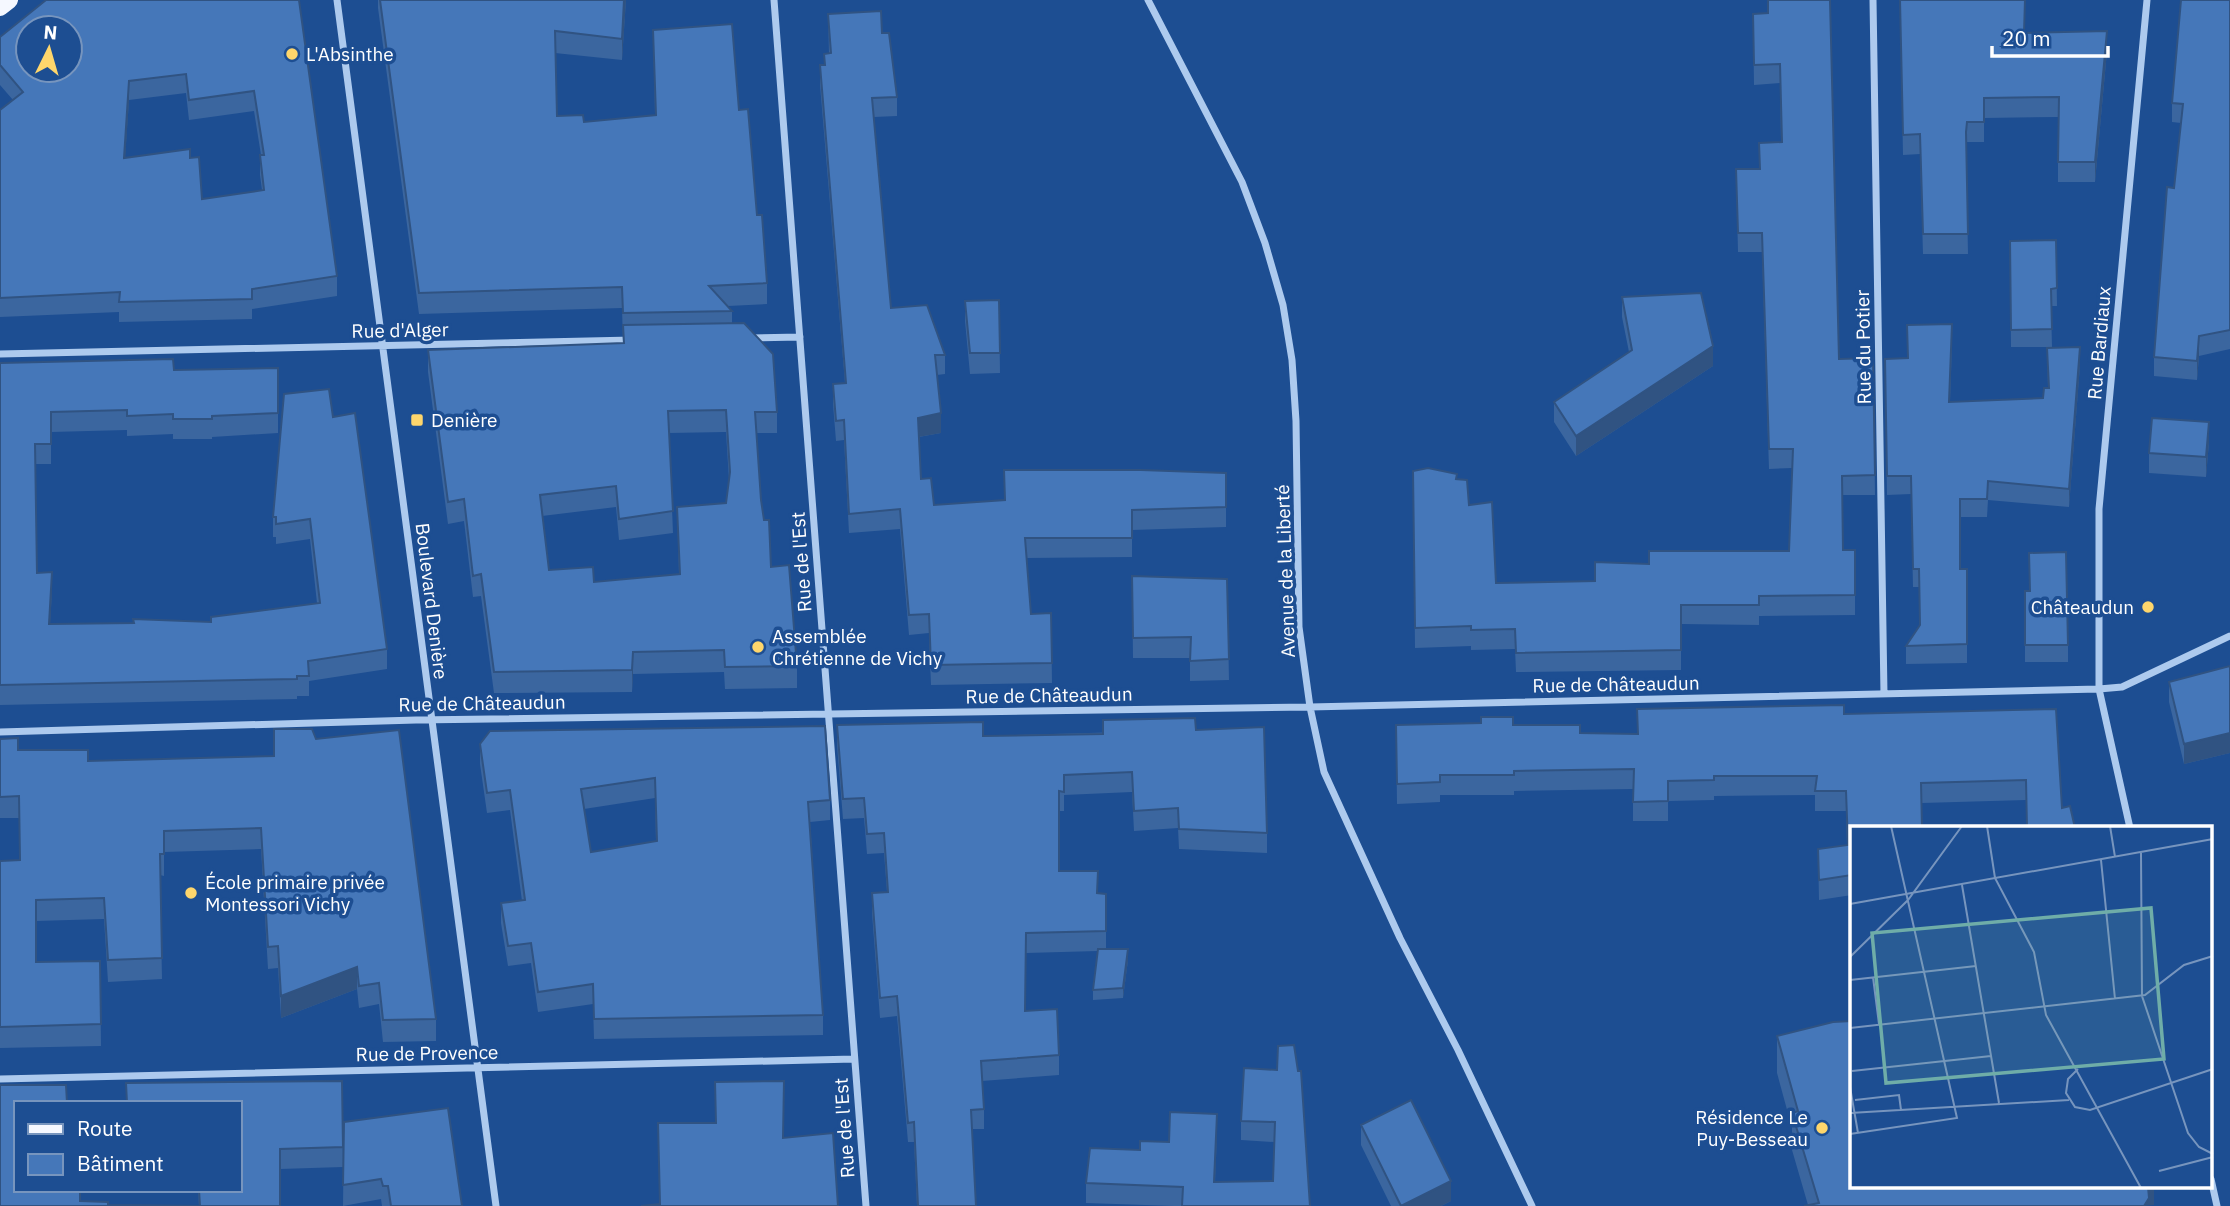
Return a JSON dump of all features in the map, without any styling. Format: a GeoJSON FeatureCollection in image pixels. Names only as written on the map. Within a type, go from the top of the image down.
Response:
{"type":"FeatureCollection","features":[{"type":"Feature","properties":{"kind":"main road"},"geometry":{"type":"LineString","coordinates":[[0,7],[9,0]]}},
{"type":"Feature","properties":{"kind":"street","name":"Boulevard Denière"},"geometry":{"type":"LineString","coordinates":[[337,0],[496,1206]]}},
{"type":"Feature","properties":{"kind":"street","name":"Rue de l'Est"},"geometry":{"type":"LineString","coordinates":[[774,0],[866,1206]]}},
{"type":"Feature","properties":{"kind":"street","name":"Avenue de la Liberté"},"geometry":{"type":"LineString","coordinates":[[1148,0],[1242,183],[1265,243],[1283,305],[1292,360],[1300,627],[1310,707],[1324,772],[1400,938],[1458,1050],[1532,1206]]}},
{"type":"Feature","properties":{"kind":"street","name":"Rue du Potier"},"geometry":{"type":"LineString","coordinates":[[1873,0],[1884,694]]}},
{"type":"Feature","properties":{"kind":"street","name":"Rue Bardiaux"},"geometry":{"type":"LineString","coordinates":[[2130,826],[2099,689],[2099,509],[2147,0]]}},
{"type":"Feature","properties":{"kind":"street"},"geometry":{"type":"LineString","coordinates":[[745,338],[800,337]]}},
{"type":"Feature","properties":{"kind":"street","name":"Rue d'Alger"},"geometry":{"type":"LineString","coordinates":[[0,354],[649,340]]}},
{"type":"Feature","properties":{"kind":"street"},"geometry":{"type":"LineString","coordinates":[[2099,689],[2122,687],[2230,636]]}},
{"type":"Feature","properties":{"kind":"street","name":"Rue de Châteaudun"},"geometry":{"type":"LineString","coordinates":[[0,732],[432,720],[1310,707],[2099,689]]}},
{"type":"Feature","properties":{"kind":"street","name":"Rue de Provence"},"geometry":{"type":"LineString","coordinates":[[0,1079],[854,1059]]}},
{"type":"Feature","properties":{"kind":"street"},"geometry":{"type":"LineString","coordinates":[[2212,1184],[2217,1206]]}},
{"type":"Feature","properties":{"kind":"building"},"geometry":{"type":"Polygon","coordinates":[[[46,0],[299,0],[337,276],[252,289],[252,299],[119,302],[120,292],[0,298],[0,110],[23,92],[16,84],[84,84],[84,14],[29,14],[46,0]],[[186,74],[129,81],[124,158],[190,149],[190,158],[199,157],[202,199],[264,190],[260,155],[264,155],[254,91],[189,100],[186,74]]]}},
{"type":"Feature","properties":{"kind":"building"},"geometry":{"type":"Polygon","coordinates":[[[380,0],[624,0],[622,39],[555,31],[557,116],[583,115],[584,122],[656,115],[653,30],[732,24],[739,110],[748,109],[757,215],[762,215],[767,283],[709,286],[732,311],[623,313],[622,287],[419,293],[380,0]]]}},
{"type":"Feature","properties":{"kind":"building"},"geometry":{"type":"Polygon","coordinates":[[[1768,0],[1830,0],[1839,359],[1873,358],[1875,475],[1842,476],[1843,550],[1855,550],[1855,595],[1759,596],[1759,605],[1681,605],[1681,650],[1516,653],[1515,629],[1471,630],[1471,626],[1415,628],[1413,471],[1428,468],[1457,474],[1456,479],[1467,480],[1469,505],[1492,502],[1496,583],[1595,581],[1595,562],[1649,564],[1649,551],[1789,551],[1793,449],[1769,449],[1762,233],[1738,233],[1736,169],[1760,169],[1759,143],[1782,142],[1780,64],[1754,65],[1753,14],[1768,13],[1768,0]]]}},
{"type":"Feature","properties":{"kind":"building"},"geometry":{"type":"Polygon","coordinates":[[[1900,0],[2025,0],[2024,33],[2107,31],[2095,162],[2058,162],[2059,97],[1984,98],[1984,122],[1967,122],[1968,234],[1923,234],[1920,134],[1903,135],[1900,0]]]}},
{"type":"Feature","properties":{"kind":"building"},"geometry":{"type":"Polygon","coordinates":[[[2181,0],[2230,0],[2230,330],[2199,336],[2197,361],[2154,357],[2167,187],[2174,188],[2183,104],[2172,103],[2181,0]]]}},
{"type":"Feature","properties":{"kind":"building"},"geometry":{"type":"Polygon","coordinates":[[[881,11],[882,33],[889,33],[897,97],[872,98],[891,308],[927,305],[945,355],[935,355],[941,413],[918,418],[921,479],[931,478],[934,505],[1005,500],[1004,470],[1226,473],[1226,507],[1132,510],[1132,538],[1025,538],[1031,614],[1051,613],[1052,663],[931,665],[929,614],[909,615],[900,509],[849,514],[844,420],[836,421],[833,384],[846,383],[820,65],[825,65],[824,54],[831,53],[828,14],[881,11]]]}},
{"type":"Feature","properties":{"kind":"building"},"geometry":{"type":"Polygon","coordinates":[[[14,26],[14,81],[0,65],[0,37],[14,26]]]}},
{"type":"Feature","properties":{"kind":"building"},"geometry":{"type":"Polygon","coordinates":[[[2056,240],[2057,288],[2051,289],[2052,329],[2011,330],[2010,241],[2056,240]]]}},
{"type":"Feature","properties":{"kind":"building"},"geometry":{"type":"Polygon","coordinates":[[[1701,293],[1713,346],[1576,436],[1554,402],[1632,350],[1622,297],[1701,293]]]}},
{"type":"Feature","properties":{"kind":"building"},"geometry":{"type":"Polygon","coordinates":[[[999,300],[1000,353],[970,353],[965,301],[999,300]]]}},
{"type":"Feature","properties":{"kind":"building"},"geometry":{"type":"Polygon","coordinates":[[[744,323],[773,354],[777,412],[755,412],[761,500],[764,520],[769,520],[771,567],[789,565],[797,666],[725,667],[724,650],[633,652],[632,670],[494,672],[481,574],[473,576],[464,499],[448,502],[428,350],[624,343],[623,325],[744,323]],[[726,410],[668,411],[673,511],[619,519],[616,486],[540,495],[549,570],[593,567],[594,582],[680,574],[677,507],[726,503],[730,472],[726,410]]]}},
{"type":"Feature","properties":{"kind":"building"},"geometry":{"type":"Polygon","coordinates":[[[1952,324],[1949,402],[2043,398],[2044,388],[2049,388],[2047,348],[2080,347],[2069,489],[1988,481],[1987,499],[1960,499],[1960,569],[1967,569],[1967,644],[1906,646],[1920,625],[1919,569],[1913,569],[1911,476],[1887,476],[1885,359],[1908,358],[1907,325],[1952,324]]]}},
{"type":"Feature","properties":{"kind":"building"},"geometry":{"type":"Polygon","coordinates":[[[173,359],[174,370],[278,368],[278,413],[212,416],[212,419],[173,419],[173,414],[127,416],[127,410],[51,412],[51,444],[35,444],[37,573],[52,572],[49,624],[134,623],[133,619],[211,622],[211,617],[320,603],[310,519],[276,524],[276,517],[273,517],[284,394],[329,389],[333,417],[355,413],[387,649],[308,661],[309,676],[297,676],[297,679],[0,685],[0,363],[173,359]]]}},
{"type":"Feature","properties":{"kind":"building"},"geometry":{"type":"Polygon","coordinates":[[[2152,418],[2209,422],[2206,457],[2149,453],[2152,418]]]}},
{"type":"Feature","properties":{"kind":"building"},"geometry":{"type":"Polygon","coordinates":[[[2066,552],[2068,645],[2025,645],[2025,591],[2030,591],[2029,553],[2066,552]]]}},
{"type":"Feature","properties":{"kind":"building"},"geometry":{"type":"Polygon","coordinates":[[[1132,576],[1227,579],[1229,659],[1190,661],[1191,637],[1133,638],[1132,576]]]}},
{"type":"Feature","properties":{"kind":"building"},"geometry":{"type":"Polygon","coordinates":[[[2230,666],[2230,733],[2184,744],[2169,682],[2230,666]]]}},
{"type":"Feature","properties":{"kind":"building"},"geometry":{"type":"Polygon","coordinates":[[[1844,705],[1844,714],[2056,709],[2062,808],[2070,806],[2075,826],[2027,826],[2026,780],[1921,783],[1922,826],[1850,826],[1850,875],[1819,880],[1818,849],[1848,845],[1846,791],[1815,791],[1817,776],[1714,776],[1714,780],[1668,781],[1668,801],[1633,802],[1634,769],[1514,771],[1514,775],[1440,775],[1440,782],[1397,784],[1396,725],[1481,723],[1481,717],[1513,717],[1513,725],[1580,725],[1580,733],[1638,734],[1637,709],[1844,705]]]}},
{"type":"Feature","properties":{"kind":"building"},"geometry":{"type":"Polygon","coordinates":[[[1195,718],[1196,730],[1264,727],[1267,833],[1179,829],[1178,808],[1134,811],[1132,772],[1064,775],[1064,792],[1059,791],[1059,871],[1098,871],[1097,893],[1106,894],[1106,931],[1026,933],[1025,1011],[1057,1009],[1059,1055],[981,1061],[984,1109],[971,1110],[976,1206],[918,1206],[914,1122],[908,1123],[897,996],[880,998],[872,893],[888,892],[884,833],[867,834],[864,798],[843,799],[837,725],[983,722],[983,736],[1103,734],[1103,720],[1195,718]]]}},
{"type":"Feature","properties":{"kind":"building"},"geometry":{"type":"Polygon","coordinates":[[[825,726],[830,800],[808,802],[823,1015],[594,1019],[593,984],[538,992],[531,943],[508,946],[501,903],[525,900],[510,790],[487,793],[480,744],[490,731],[825,726]],[[655,778],[581,789],[591,852],[657,841],[655,778]]]}},
{"type":"Feature","properties":{"kind":"building"},"geometry":{"type":"Polygon","coordinates":[[[274,729],[312,729],[316,739],[399,730],[436,1019],[383,1020],[379,983],[359,986],[357,967],[281,996],[278,946],[268,947],[261,828],[164,831],[164,854],[160,854],[162,958],[108,960],[104,898],[36,900],[36,962],[100,961],[101,1024],[0,1027],[0,861],[20,860],[19,796],[0,797],[0,739],[18,738],[18,750],[88,750],[88,761],[274,756],[274,729]]]}},
{"type":"Feature","properties":{"kind":"building"},"geometry":{"type":"Polygon","coordinates":[[[1098,949],[1128,949],[1123,988],[1093,990],[1098,949]]]}},
{"type":"Feature","properties":{"kind":"building"},"geometry":{"type":"Polygon","coordinates":[[[1850,1021],[1850,1188],[2148,1188],[2149,1198],[2144,1206],[1804,1206],[1819,1203],[1792,1113],[1798,1111],[1777,1036],[1833,1022],[1850,1021]]]}},
{"type":"Feature","properties":{"kind":"building"},"geometry":{"type":"Polygon","coordinates":[[[1294,1045],[1298,1071],[1301,1071],[1310,1206],[1182,1206],[1183,1187],[1086,1183],[1090,1148],[1140,1150],[1140,1141],[1169,1142],[1170,1112],[1217,1114],[1214,1182],[1273,1181],[1275,1122],[1241,1121],[1244,1068],[1277,1070],[1278,1046],[1294,1045]]]}},
{"type":"Feature","properties":{"kind":"building"},"geometry":{"type":"Polygon","coordinates":[[[342,1081],[343,1147],[280,1149],[280,1206],[200,1206],[199,1192],[242,1192],[242,1101],[127,1101],[126,1083],[342,1081]]]}},
{"type":"Feature","properties":{"kind":"building"},"geometry":{"type":"Polygon","coordinates":[[[784,1081],[783,1138],[833,1133],[838,1206],[641,1206],[660,1204],[658,1123],[716,1123],[715,1082],[784,1081]]]}},
{"type":"Feature","properties":{"kind":"building"},"geometry":{"type":"Polygon","coordinates":[[[0,1085],[66,1085],[67,1101],[14,1101],[14,1192],[80,1192],[80,1201],[108,1202],[108,1205],[200,1206],[0,1206],[0,1085]]]}},
{"type":"Feature","properties":{"kind":"building"},"geometry":{"type":"Polygon","coordinates":[[[1411,1100],[1451,1181],[1401,1206],[1361,1125],[1411,1100]]]}},
{"type":"Feature","properties":{"kind":"building"},"geometry":{"type":"Polygon","coordinates":[[[448,1108],[462,1206],[391,1206],[388,1186],[383,1186],[381,1179],[343,1185],[344,1122],[448,1108]]]}},
{"type":"Feature","properties":{"kind":"place","name":"L'Absinthe"},"geometry":{"type":"Point","coordinates":[292,54]}},
{"type":"Feature","properties":{"kind":"place","name":"Denière"},"geometry":{"type":"Point","coordinates":[417,420]}},
{"type":"Feature","properties":{"kind":"place","name":"Châteaudun"},"geometry":{"type":"Point","coordinates":[2148,607]}},
{"type":"Feature","properties":{"kind":"place","name":"Assemblée Chrétienne de Vichy"},"geometry":{"type":"Point","coordinates":[758,647]}},
{"type":"Feature","properties":{"kind":"place","name":"École primaire privée Montessori Vichy"},"geometry":{"type":"Point","coordinates":[191,893]}},
{"type":"Feature","properties":{"kind":"place","name":"Résidence Le Puy-Besseau"},"geometry":{"type":"Point","coordinates":[1822,1128]}}]}
